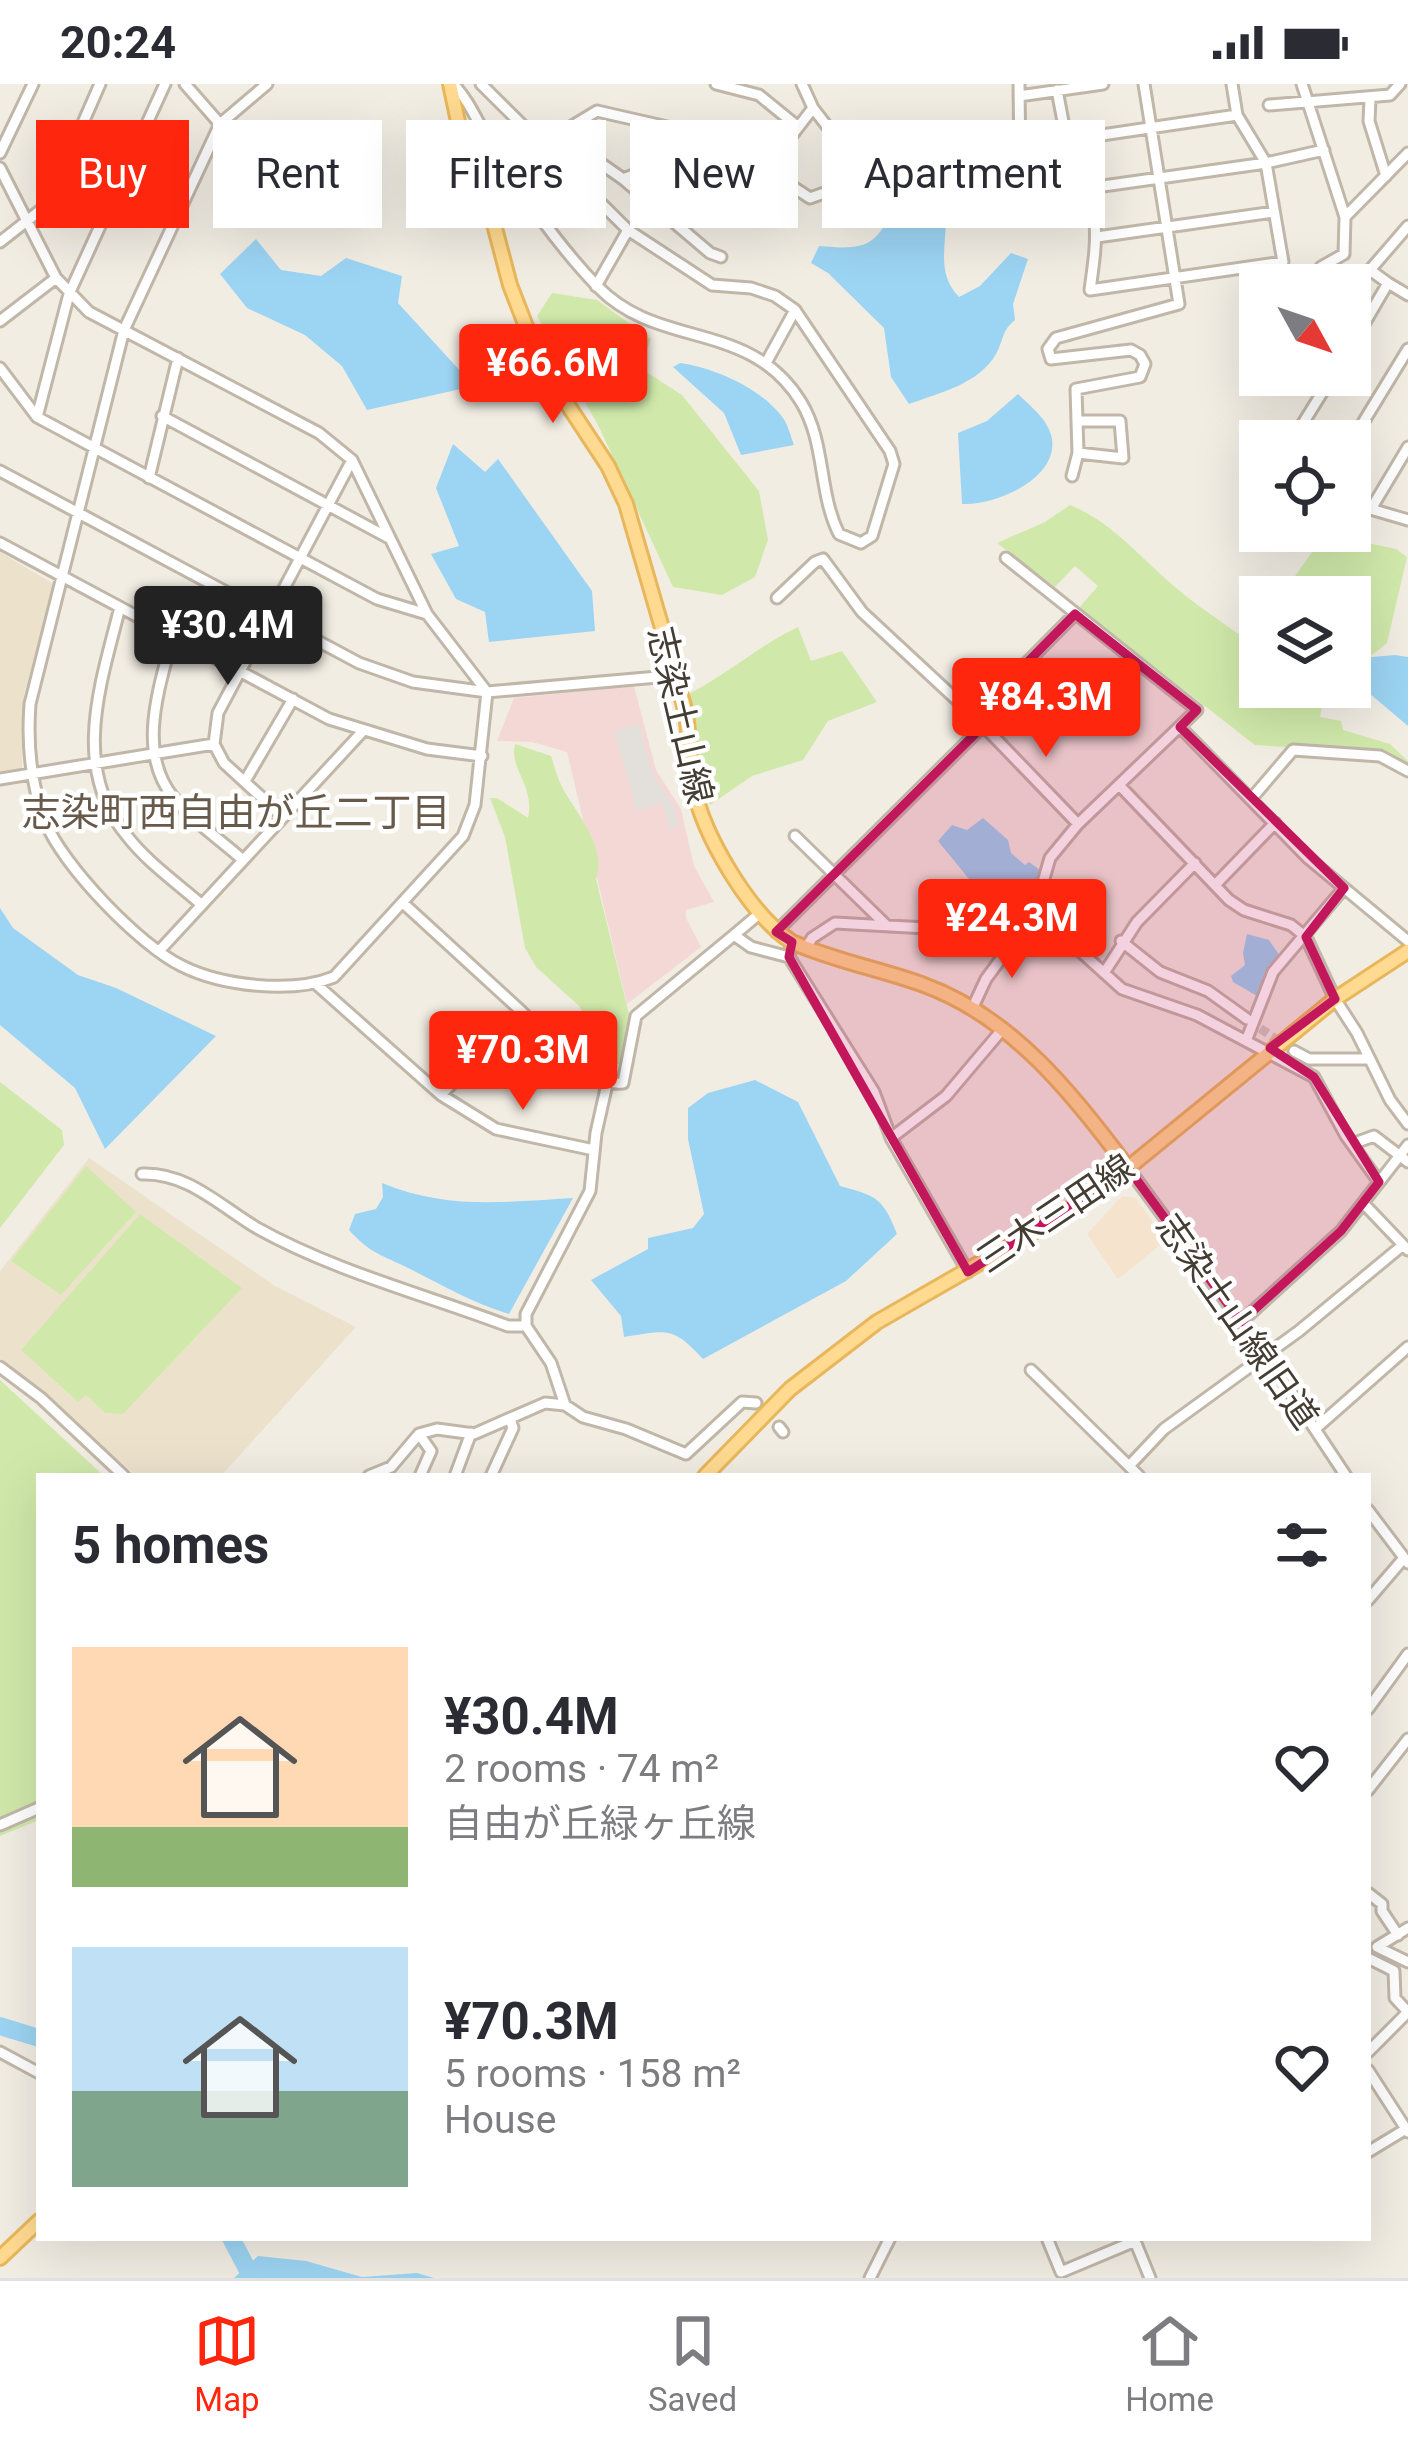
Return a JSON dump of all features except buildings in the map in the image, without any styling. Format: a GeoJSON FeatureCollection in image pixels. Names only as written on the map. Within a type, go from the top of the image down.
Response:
{"type":"FeatureCollection","features":[{"type":"Feature","properties":{"kind":"main road","name":"志染土山線"},"geometry":{"type":"LineString","coordinates":[[452,84],[460,131],[477,160],[526,329],[626,504],[671,659],[668,676],[681,695],[693,788],[706,825],[758,914],[790,949],[806,948],[926,986],[972,1009],[1031,1053],[1077,1098],[1128,1168]]}},
{"type":"Feature","properties":{"kind":"main road","name":"三木三田線"},"geometry":{"type":"LineString","coordinates":[[708,1473],[790,1389],[877,1322],[1051,1222],[1128,1168],[1265,1052],[1408,951]]}},
{"type":"Feature","properties":{"kind":"main road"},"geometry":{"type":"LineString","coordinates":[[0,2258],[36,2224]]}},
{"type":"Feature","properties":{"kind":"street"},"geometry":{"type":"LineString","coordinates":[[0,153],[33,84]]}},
{"type":"Feature","properties":{"kind":"street"},"geometry":{"type":"LineString","coordinates":[[3,237],[46,205],[100,84]]}},
{"type":"Feature","properties":{"kind":"street"},"geometry":{"type":"LineString","coordinates":[[37,417],[69,294],[165,84]]}},
{"type":"Feature","properties":{"kind":"street"},"geometry":{"type":"LineString","coordinates":[[185,84],[216,120]]}},
{"type":"Feature","properties":{"kind":"street"},"geometry":{"type":"LineString","coordinates":[[225,120],[267,84]]}},
{"type":"Feature","properties":{"kind":"street"},"geometry":{"type":"LineString","coordinates":[[452,84],[509,171],[596,286],[616,304],[647,320],[746,350],[767,362],[798,398],[814,426],[835,527],[849,541],[861,543],[872,536],[894,464],[890,451],[795,310],[751,288],[712,285],[628,230],[606,209]]}},
{"type":"Feature","properties":{"kind":"street"},"geometry":{"type":"LineString","coordinates":[[481,84],[515,120]]}},
{"type":"Feature","properties":{"kind":"street"},"geometry":{"type":"LineString","coordinates":[[716,84],[758,95],[788,120]]}},
{"type":"Feature","properties":{"kind":"street"},"geometry":{"type":"LineString","coordinates":[[798,190],[810,198],[838,188],[850,156],[813,108],[802,84]]}},
{"type":"Feature","properties":{"kind":"street"},"geometry":{"type":"LineString","coordinates":[[1019,90],[1103,84]]}},
{"type":"Feature","properties":{"kind":"street"},"geometry":{"type":"LineString","coordinates":[[1072,476],[1078,453],[1076,389],[1140,377],[1145,364],[1131,350],[1051,359],[1048,349],[1056,338],[1179,304],[1144,84]]}},
{"type":"Feature","properties":{"kind":"street"},"geometry":{"type":"LineString","coordinates":[[1095,228],[1090,290],[1282,262],[1266,163],[1237,115],[1232,84]]}},
{"type":"Feature","properties":{"kind":"street"},"geometry":{"type":"LineString","coordinates":[[1302,84],[1345,217],[1344,254],[1326,264]]}},
{"type":"Feature","properties":{"kind":"street"},"geometry":{"type":"LineString","coordinates":[[1269,105],[1370,99],[1390,95],[1400,84]]}},
{"type":"Feature","properties":{"kind":"street"},"geometry":{"type":"LineString","coordinates":[[1058,90],[1064,120]]}},
{"type":"Feature","properties":{"kind":"street"},"geometry":{"type":"LineString","coordinates":[[1370,99],[1369,121],[1386,176]]}},
{"type":"Feature","properties":{"kind":"street"},"geometry":{"type":"LineString","coordinates":[[798,126],[813,108]]}},
{"type":"Feature","properties":{"kind":"street"},"geometry":{"type":"LineString","coordinates":[[582,120],[597,111],[637,120]]}},
{"type":"Feature","properties":{"kind":"street"},"geometry":{"type":"LineString","coordinates":[[1105,134],[1237,115]]}},
{"type":"Feature","properties":{"kind":"street"},"geometry":{"type":"LineString","coordinates":[[0,168],[56,278],[89,312],[124,330],[178,358],[319,433],[352,460],[427,614],[487,692],[475,805],[463,836],[334,977],[316,984],[211,978],[178,964],[160,950],[66,862],[45,822],[27,742],[30,704],[60,575],[124,330],[213,139]]}},
{"type":"Feature","properties":{"kind":"street"},"geometry":{"type":"LineString","coordinates":[[1105,185],[1324,150]]}},
{"type":"Feature","properties":{"kind":"street"},"geometry":{"type":"LineString","coordinates":[[1345,217],[1408,153]]}},
{"type":"Feature","properties":{"kind":"street"},"geometry":{"type":"LineString","coordinates":[[606,167],[721,257]]}},
{"type":"Feature","properties":{"kind":"street"},"geometry":{"type":"LineString","coordinates":[[623,179],[630,176]]}},
{"type":"Feature","properties":{"kind":"street"},"geometry":{"type":"LineString","coordinates":[[1097,238],[1274,212]]}},
{"type":"Feature","properties":{"kind":"street"},"geometry":{"type":"LineString","coordinates":[[1408,226],[1370,270],[1408,296]]}},
{"type":"Feature","properties":{"kind":"street"},"geometry":{"type":"LineString","coordinates":[[596,286],[628,230]]}},
{"type":"Feature","properties":{"kind":"street"},"geometry":{"type":"LineString","coordinates":[[0,321],[56,278]]}},
{"type":"Feature","properties":{"kind":"street"},"geometry":{"type":"LineString","coordinates":[[1371,313],[1388,284]]}},
{"type":"Feature","properties":{"kind":"street"},"geometry":{"type":"LineString","coordinates":[[767,362],[795,310]]}},
{"type":"Feature","properties":{"kind":"street"},"geometry":{"type":"LineString","coordinates":[[1365,420],[1408,349]]}},
{"type":"Feature","properties":{"kind":"street"},"geometry":{"type":"LineString","coordinates":[[149,478],[178,358]]}},
{"type":"Feature","properties":{"kind":"street"},"geometry":{"type":"LineString","coordinates":[[0,368],[37,417],[377,599],[427,614]]}},
{"type":"Feature","properties":{"kind":"street"},"geometry":{"type":"LineString","coordinates":[[162,416],[389,538]]}},
{"type":"Feature","properties":{"kind":"street"},"geometry":{"type":"LineString","coordinates":[[1078,421],[1120,421],[1123,458],[1078,453]]}},
{"type":"Feature","properties":{"kind":"street"},"geometry":{"type":"LineString","coordinates":[[1371,507],[1408,447]]}},
{"type":"Feature","properties":{"kind":"street"},"geometry":{"type":"LineString","coordinates":[[284,817],[224,763],[214,744],[218,713],[352,460]]}},
{"type":"Feature","properties":{"kind":"street"},"geometry":{"type":"LineString","coordinates":[[0,472],[271,616],[413,682],[487,692],[668,676]]}},
{"type":"Feature","properties":{"kind":"street"},"geometry":{"type":"LineString","coordinates":[[1371,509],[1408,520]]}},
{"type":"Feature","properties":{"kind":"street"},"geometry":{"type":"LineString","coordinates":[[0,543],[362,732],[427,749],[482,756]]}},
{"type":"Feature","properties":{"kind":"street"},"geometry":{"type":"LineString","coordinates":[[972,1009],[986,979],[1020,933],[1050,858],[1078,824],[1196,710],[1006,558]]}},
{"type":"Feature","properties":{"kind":"street"},"geometry":{"type":"LineString","coordinates":[[777,598],[824,559],[862,612],[974,716],[1078,824]]}},
{"type":"Feature","properties":{"kind":"street"},"geometry":{"type":"LineString","coordinates":[[120,607],[93,712],[95,763],[106,806],[128,838],[202,905]]}},
{"type":"Feature","properties":{"kind":"street"},"geometry":{"type":"LineString","coordinates":[[974,716],[1075,614]]}},
{"type":"Feature","properties":{"kind":"street"},"geometry":{"type":"LineString","coordinates":[[173,634],[156,703],[153,754],[160,777],[174,799],[243,860]]}},
{"type":"Feature","properties":{"kind":"street"},"geometry":{"type":"LineString","coordinates":[[244,781],[293,699]]}},
{"type":"Feature","properties":{"kind":"street"},"geometry":{"type":"LineString","coordinates":[[776,932],[982,727]]}},
{"type":"Feature","properties":{"kind":"street"},"geometry":{"type":"LineString","coordinates":[[1180,727],[1308,858],[1408,941]]}},
{"type":"Feature","properties":{"kind":"street"},"geometry":{"type":"LineString","coordinates":[[160,950],[362,732]]}},
{"type":"Feature","properties":{"kind":"street"},"geometry":{"type":"LineString","coordinates":[[0,779],[214,744]]}},
{"type":"Feature","properties":{"kind":"street"},"geometry":{"type":"LineString","coordinates":[[1252,798],[1293,750],[1380,755],[1408,771]]}},
{"type":"Feature","properties":{"kind":"street"},"geometry":{"type":"LineString","coordinates":[[1120,787],[1244,910],[1291,925],[1306,937],[1390,1100],[1408,1124]]}},
{"type":"Feature","properties":{"kind":"street"},"geometry":{"type":"LineString","coordinates":[[1215,885],[1275,823]]}},
{"type":"Feature","properties":{"kind":"street"},"geometry":{"type":"LineString","coordinates":[[796,836],[888,926]]}},
{"type":"Feature","properties":{"kind":"street"},"geometry":{"type":"LineString","coordinates":[[1104,973],[1121,941],[1195,863]]}},
{"type":"Feature","properties":{"kind":"street"},"geometry":{"type":"LineString","coordinates":[[1246,1041],[1273,972],[1344,888]]}},
{"type":"Feature","properties":{"kind":"street"},"geometry":{"type":"LineString","coordinates":[[403,903],[585,1074],[608,1084],[623,1083],[636,1016],[758,914]]}},
{"type":"Feature","properties":{"kind":"street"},"geometry":{"type":"LineString","coordinates":[[806,948],[812,938],[835,923],[1020,933],[1070,942],[1122,989],[1198,1016],[1314,1077],[1378,1182]]}},
{"type":"Feature","properties":{"kind":"street"},"geometry":{"type":"LineString","coordinates":[[734,935],[751,947],[790,949],[874,1092],[891,1138],[968,1272]]}},
{"type":"Feature","properties":{"kind":"street"},"geometry":{"type":"LineString","coordinates":[[1121,941],[1160,972],[1208,992],[1247,1019]]}},
{"type":"Feature","properties":{"kind":"street"},"geometry":{"type":"LineString","coordinates":[[316,984],[441,1095],[496,1129],[594,1150]]}},
{"type":"Feature","properties":{"kind":"street"},"geometry":{"type":"LineString","coordinates":[[441,1095],[521,1011]]}},
{"type":"Feature","properties":{"kind":"street"},"geometry":{"type":"LineString","coordinates":[[891,1138],[946,1096],[1001,1031]]}},
{"type":"Feature","properties":{"kind":"street"},"geometry":{"type":"LineString","coordinates":[[1294,1051],[1309,1059],[1370,1059]]}},
{"type":"Feature","properties":{"kind":"street"},"geometry":{"type":"LineString","coordinates":[[565,1405],[551,1363],[526,1325],[533,1294],[590,1191],[608,1084]]}},
{"type":"Feature","properties":{"kind":"street"},"geometry":{"type":"LineString","coordinates":[[1352,1144],[1374,1136],[1405,1159]]}},
{"type":"Feature","properties":{"kind":"street"},"geometry":{"type":"LineString","coordinates":[[1241,1322],[1341,1231],[1378,1182],[1405,1159],[1408,1145]]}},
{"type":"Feature","properties":{"kind":"street","name":"志染土山線旧道"},"geometry":{"type":"LineString","coordinates":[[1128,1168],[1265,1354],[1344,1473]]}},
{"type":"Feature","properties":{"kind":"street"},"geometry":{"type":"LineString","coordinates":[[142,1174],[187,1183],[302,1250],[508,1326],[526,1325]]}},
{"type":"Feature","properties":{"kind":"street"},"geometry":{"type":"LineString","coordinates":[[1129,1466],[1164,1429],[1405,1247],[1365,1205]]}},
{"type":"Feature","properties":{"kind":"street"},"geometry":{"type":"LineString","coordinates":[[1315,1429],[1408,1347]]}},
{"type":"Feature","properties":{"kind":"street"},"geometry":{"type":"LineString","coordinates":[[0,1367],[41,1397],[121,1473]]}},
{"type":"Feature","properties":{"kind":"street"},"geometry":{"type":"LineString","coordinates":[[1031,1370],[1136,1473]]}},
{"type":"Feature","properties":{"kind":"street"},"geometry":{"type":"LineString","coordinates":[[376,1473],[391,1467],[419,1434],[437,1429],[471,1433],[545,1403],[565,1405],[583,1417],[686,1454],[742,1402],[756,1403]]}},
{"type":"Feature","properties":{"kind":"street"},"geometry":{"type":"LineString","coordinates":[[492,1473],[513,1428],[510,1419]]}},
{"type":"Feature","properties":{"kind":"street"},"geometry":{"type":"LineString","coordinates":[[456,1473],[471,1433]]}},
{"type":"Feature","properties":{"kind":"street"},"geometry":{"type":"LineString","coordinates":[[419,1434],[431,1450],[421,1473]]}},
{"type":"Feature","properties":{"kind":"street"},"geometry":{"type":"LineString","coordinates":[[1371,1514],[1406,1561],[1371,1597]]}},
{"type":"Feature","properties":{"kind":"street"},"geometry":{"type":"LineString","coordinates":[[1371,1704],[1408,1654]]}},
{"type":"Feature","properties":{"kind":"street"},"geometry":{"type":"LineString","coordinates":[[1371,1786],[1408,1739]]}},
{"type":"Feature","properties":{"kind":"street"},"geometry":{"type":"LineString","coordinates":[[0,1825],[36,1809]]}},
{"type":"Feature","properties":{"kind":"street"},"geometry":{"type":"LineString","coordinates":[[1371,1895],[1403,1931],[1371,1953]]}},
{"type":"Feature","properties":{"kind":"street"},"geometry":{"type":"LineString","coordinates":[[1371,1953],[1408,1962]]}},
{"type":"Feature","properties":{"kind":"street"},"geometry":{"type":"LineString","coordinates":[[1371,1953],[1394,1971],[1395,1998],[1408,2012],[1371,2050]]}},
{"type":"Feature","properties":{"kind":"street"},"geometry":{"type":"LineString","coordinates":[[0,2052],[36,2068]]}},
{"type":"Feature","properties":{"kind":"street"},"geometry":{"type":"LineString","coordinates":[[1371,2075],[1407,2130],[1371,2150]]}},
{"type":"Feature","properties":{"kind":"street"},"geometry":{"type":"LineString","coordinates":[[870,2278],[888,2241]]}},
{"type":"Feature","properties":{"kind":"street"},"geometry":{"type":"LineString","coordinates":[[1048,2241],[1061,2272],[1135,2241],[1150,2278]]}},
{"type":"Feature","properties":{"kind":"highlighted area"},"geometry":{"type":"Polygon","coordinates":[[[1075,614],[1197,710],[1180,727],[1344,888],[1306,937],[1335,999],[1270,1048],[1314,1077],[1379,1182],[1341,1231],[1241,1322],[1128,1168],[968,1272],[789,957],[792,942],[776,932],[982,727],[974,716],[1075,614]]]}},
{"type":"Feature","properties":{"kind":"shaded area"},"geometry":{"type":"Polygon","coordinates":[[[0,552],[55,585],[24,694],[22,769],[0,773],[0,552]]]}},
{"type":"Feature","properties":{"kind":"shaded area"},"geometry":{"type":"Polygon","coordinates":[[[634,686],[656,770],[681,809],[694,866],[714,902],[686,910],[701,947],[627,1004],[567,752],[532,742],[497,741],[514,698],[634,686]]]}},
{"type":"Feature","properties":{"kind":"shaded area"},"geometry":{"type":"Polygon","coordinates":[[[639,724],[653,774],[675,809],[678,827],[670,829],[662,803],[637,811],[614,731],[639,724]]]}},
{"type":"Feature","properties":{"kind":"shaded area"},"geometry":{"type":"Polygon","coordinates":[[[89,1158],[275,1286],[356,1327],[224,1473],[134,1473],[0,1358],[0,1271],[89,1158]]]}},
{"type":"Feature","properties":{"kind":"shaded area"},"geometry":{"type":"Polygon","coordinates":[[[1122,1196],[1136,1198],[1166,1240],[1118,1279],[1087,1234],[1122,1196]]]}},
{"type":"Feature","properties":{"kind":"green space"},"geometry":{"type":"Polygon","coordinates":[[[552,293],[597,300],[651,339],[640,368],[682,395],[759,491],[768,540],[755,577],[722,595],[673,587],[600,429],[537,316],[552,293]]]}},
{"type":"Feature","properties":{"kind":"green space"},"geometry":{"type":"Polygon","coordinates":[[[1070,505],[1085,512],[1239,634],[1239,708],[1322,708],[1320,717],[1341,721],[1343,730],[1390,744],[1408,761],[1408,768],[1386,753],[1255,745],[1079,608],[1098,586],[1075,566],[1055,587],[997,543],[1070,505]]]}},
{"type":"Feature","properties":{"kind":"green space"},"geometry":{"type":"Polygon","coordinates":[[[1371,544],[1396,549],[1407,557],[1387,643],[1371,655],[1371,576],[1295,576],[1312,552],[1371,552],[1371,544]]]}},
{"type":"Feature","properties":{"kind":"green space"},"geometry":{"type":"Polygon","coordinates":[[[798,627],[811,661],[842,651],[877,702],[828,721],[803,760],[752,776],[710,805],[698,774],[688,694],[798,627]]]}},
{"type":"Feature","properties":{"kind":"green space"},"geometry":{"type":"Polygon","coordinates":[[[515,744],[551,756],[595,844],[596,879],[629,1014],[620,1064],[615,1064],[579,1006],[536,967],[525,948],[505,837],[490,798],[528,818],[528,796],[515,762],[515,744]]]}},
{"type":"Feature","properties":{"kind":"green space"},"geometry":{"type":"Polygon","coordinates":[[[0,1082],[62,1130],[64,1145],[0,1228],[0,1082]]]}},
{"type":"Feature","properties":{"kind":"green space"},"geometry":{"type":"Polygon","coordinates":[[[86,1166],[136,1212],[61,1295],[11,1261],[86,1166]]]}},
{"type":"Feature","properties":{"kind":"green space"},"geometry":{"type":"Polygon","coordinates":[[[140,1214],[242,1288],[123,1414],[105,1413],[86,1395],[78,1402],[21,1350],[140,1214]]]}},
{"type":"Feature","properties":{"kind":"green space"},"geometry":{"type":"Polygon","coordinates":[[[0,1380],[101,1473],[36,1473],[36,1821],[0,1836],[0,1380]]]}},
{"type":"Feature","properties":{"kind":"water"},"geometry":{"type":"Polygon","coordinates":[[[945,228],[944,264],[959,297],[980,286],[1011,253],[1028,259],[1013,304],[1015,320],[989,364],[957,386],[909,404],[891,377],[884,328],[828,273],[811,263],[819,246],[857,246],[881,231],[945,228]]]}},
{"type":"Feature","properties":{"kind":"water"},"geometry":{"type":"Polygon","coordinates":[[[256,239],[281,270],[321,276],[346,258],[402,276],[398,303],[474,386],[367,410],[342,366],[305,335],[247,308],[220,274],[256,239]]]}},
{"type":"Feature","properties":{"kind":"water"},"geometry":{"type":"Polygon","coordinates":[[[680,363],[708,369],[763,397],[783,418],[794,445],[741,455],[724,413],[673,367],[680,363]]]}},
{"type":"Feature","properties":{"kind":"water"},"geometry":{"type":"Polygon","coordinates":[[[1018,394],[1050,432],[1051,453],[1045,466],[1007,495],[962,504],[958,433],[987,421],[1018,394]]]}},
{"type":"Feature","properties":{"kind":"water"},"geometry":{"type":"Polygon","coordinates":[[[453,444],[485,472],[498,459],[592,591],[595,631],[489,642],[485,612],[456,599],[431,554],[459,546],[436,488],[453,444]]]}},
{"type":"Feature","properties":{"kind":"water"},"geometry":{"type":"Polygon","coordinates":[[[1371,657],[1408,657],[1408,726],[1371,695],[1371,657]]]}},
{"type":"Feature","properties":{"kind":"water"},"geometry":{"type":"Polygon","coordinates":[[[983,818],[1008,840],[1011,853],[1040,870],[1033,896],[1015,929],[986,928],[978,890],[938,841],[952,825],[967,830],[983,818]]]}},
{"type":"Feature","properties":{"kind":"water"},"geometry":{"type":"Polygon","coordinates":[[[0,908],[13,928],[78,975],[216,1036],[105,1149],[75,1088],[0,1025],[0,908]]]}},
{"type":"Feature","properties":{"kind":"water"},"geometry":{"type":"Polygon","coordinates":[[[1247,934],[1269,940],[1280,956],[1257,996],[1231,976],[1245,965],[1247,934]]]}},
{"type":"Feature","properties":{"kind":"water"},"geometry":{"type":"Polygon","coordinates":[[[755,1080],[798,1102],[840,1186],[877,1200],[897,1234],[846,1281],[703,1359],[668,1333],[624,1337],[621,1316],[591,1280],[648,1249],[648,1238],[693,1228],[704,1214],[688,1139],[688,1108],[708,1093],[755,1080]]]}},
{"type":"Feature","properties":{"kind":"water"},"geometry":{"type":"Polygon","coordinates":[[[382,1183],[453,1201],[573,1198],[509,1314],[381,1255],[349,1230],[355,1214],[376,1209],[383,1197],[382,1183]]]}},
{"type":"Feature","properties":{"kind":"water"},"geometry":{"type":"Polygon","coordinates":[[[258,2256],[306,2261],[362,2277],[417,2273],[434,2278],[234,2278],[258,2256]]]}},
{"type":"Feature","properties":{"kind":"waterway"},"geometry":{"type":"LineString","coordinates":[[0,2026],[36,2037]]}},
{"type":"Feature","properties":{"kind":"waterway"},"geometry":{"type":"LineString","coordinates":[[233,2241],[252,2278]]}},
{"type":"Feature","properties":{"kind":"tunnel"},"geometry":{"type":"LineString","coordinates":[[1249,1021],[1294,1051]]}},
{"type":"Feature","properties":{"kind":"district","name":"志染町西自由が丘二丁目"},"geometry":{"type":"Point","coordinates":[236,812]}}]}
